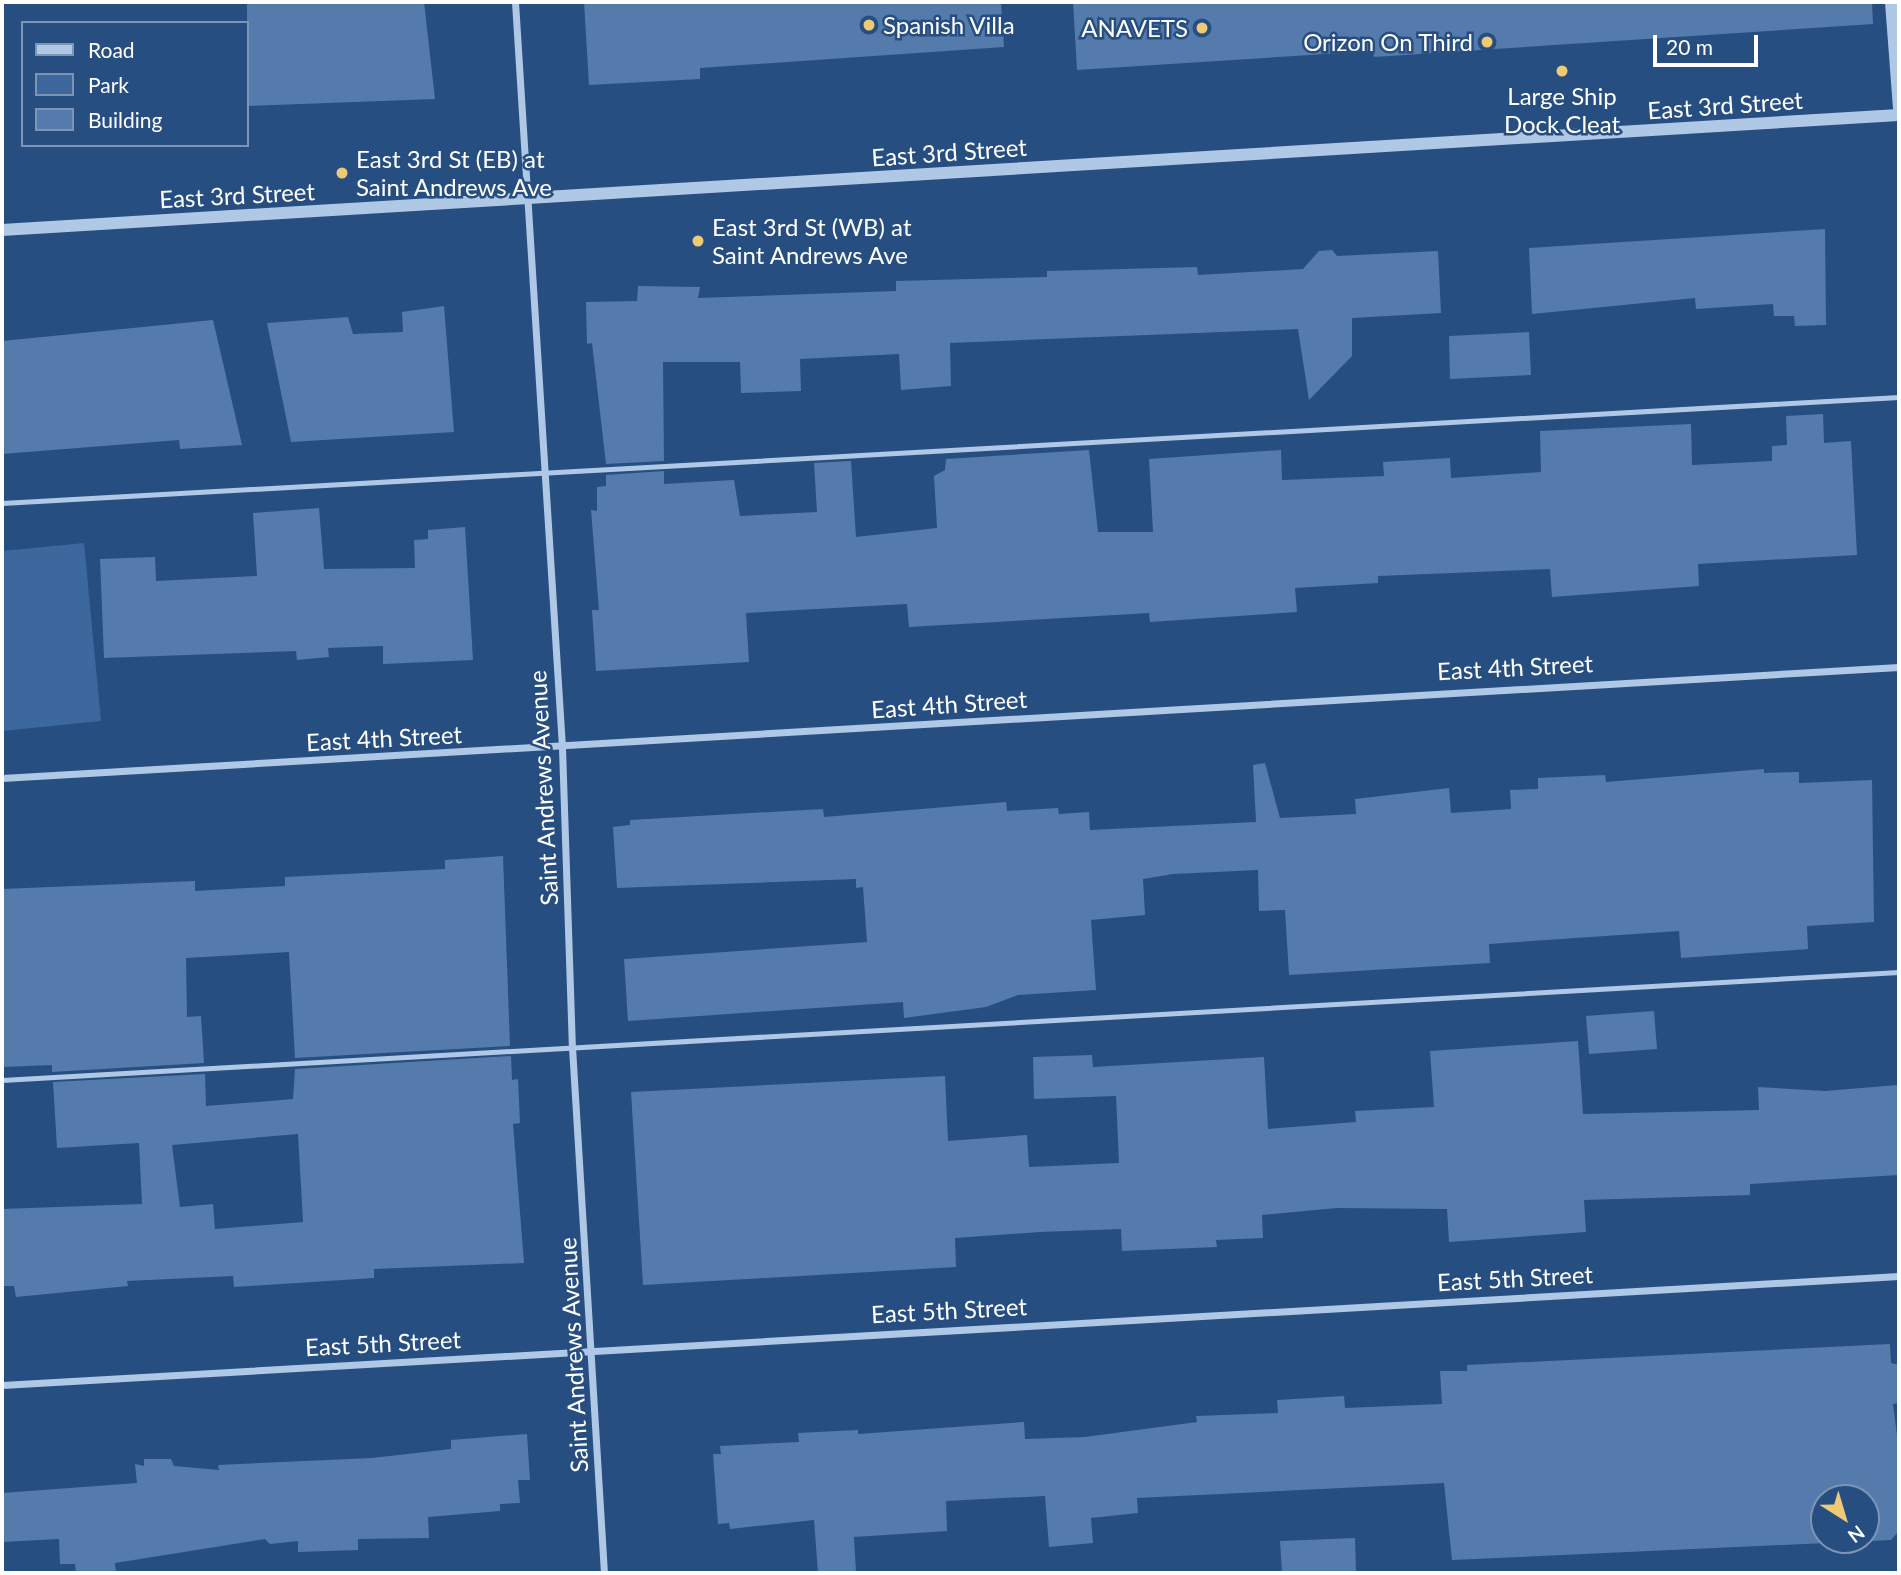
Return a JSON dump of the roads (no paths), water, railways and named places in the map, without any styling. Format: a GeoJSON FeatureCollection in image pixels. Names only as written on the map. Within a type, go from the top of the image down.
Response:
{"type":"FeatureCollection","features":[{"type":"Feature","properties":{"kind":"street","name":"Saint Andrews Avenue"},"geometry":{"type":"LineString","coordinates":[[515,2],[562,748],[572,1047],[594,1349],[604,1573]]}},
{"type":"Feature","properties":{"kind":"street"},"geometry":{"type":"LineString","coordinates":[[1891,2],[1899,108]]}},
{"type":"Feature","properties":{"kind":"street","name":"East 3rd Street"},"geometry":{"type":"LineString","coordinates":[[2,230],[1899,115]]}},
{"type":"Feature","properties":{"kind":"street","name":"East 4th Street"},"geometry":{"type":"LineString","coordinates":[[2,778],[562,748],[1563,683],[1899,667]]}},
{"type":"Feature","properties":{"kind":"street","name":"East 5th Street"},"geometry":{"type":"LineString","coordinates":[[2,1385],[1899,1276]]}},
{"type":"Feature","properties":{"kind":"lane"},"geometry":{"type":"LineString","coordinates":[[2,503],[544,477],[846,453],[1899,397]]}},
{"type":"Feature","properties":{"kind":"lane"},"geometry":{"type":"LineString","coordinates":[[2,1080],[1899,972]]}},
{"type":"Feature","properties":{"kind":"place","name":"Spanish Villa"},"geometry":{"type":"Point","coordinates":[869,25]}},
{"type":"Feature","properties":{"kind":"place","name":"ANAVETS"},"geometry":{"type":"Point","coordinates":[1202,28]}},
{"type":"Feature","properties":{"kind":"place","name":"Orizon On Third"},"geometry":{"type":"Point","coordinates":[1487,42]}},
{"type":"Feature","properties":{"kind":"place","name":"Large Ship Dock Cleat"},"geometry":{"type":"Point","coordinates":[1562,71]}},
{"type":"Feature","properties":{"kind":"place","name":"East 3rd St (EB) at Saint Andrews Ave"},"geometry":{"type":"Point","coordinates":[342,173]}},
{"type":"Feature","properties":{"kind":"place","name":"East 3rd St (WB) at Saint Andrews Ave"},"geometry":{"type":"Point","coordinates":[698,241]}}]}
